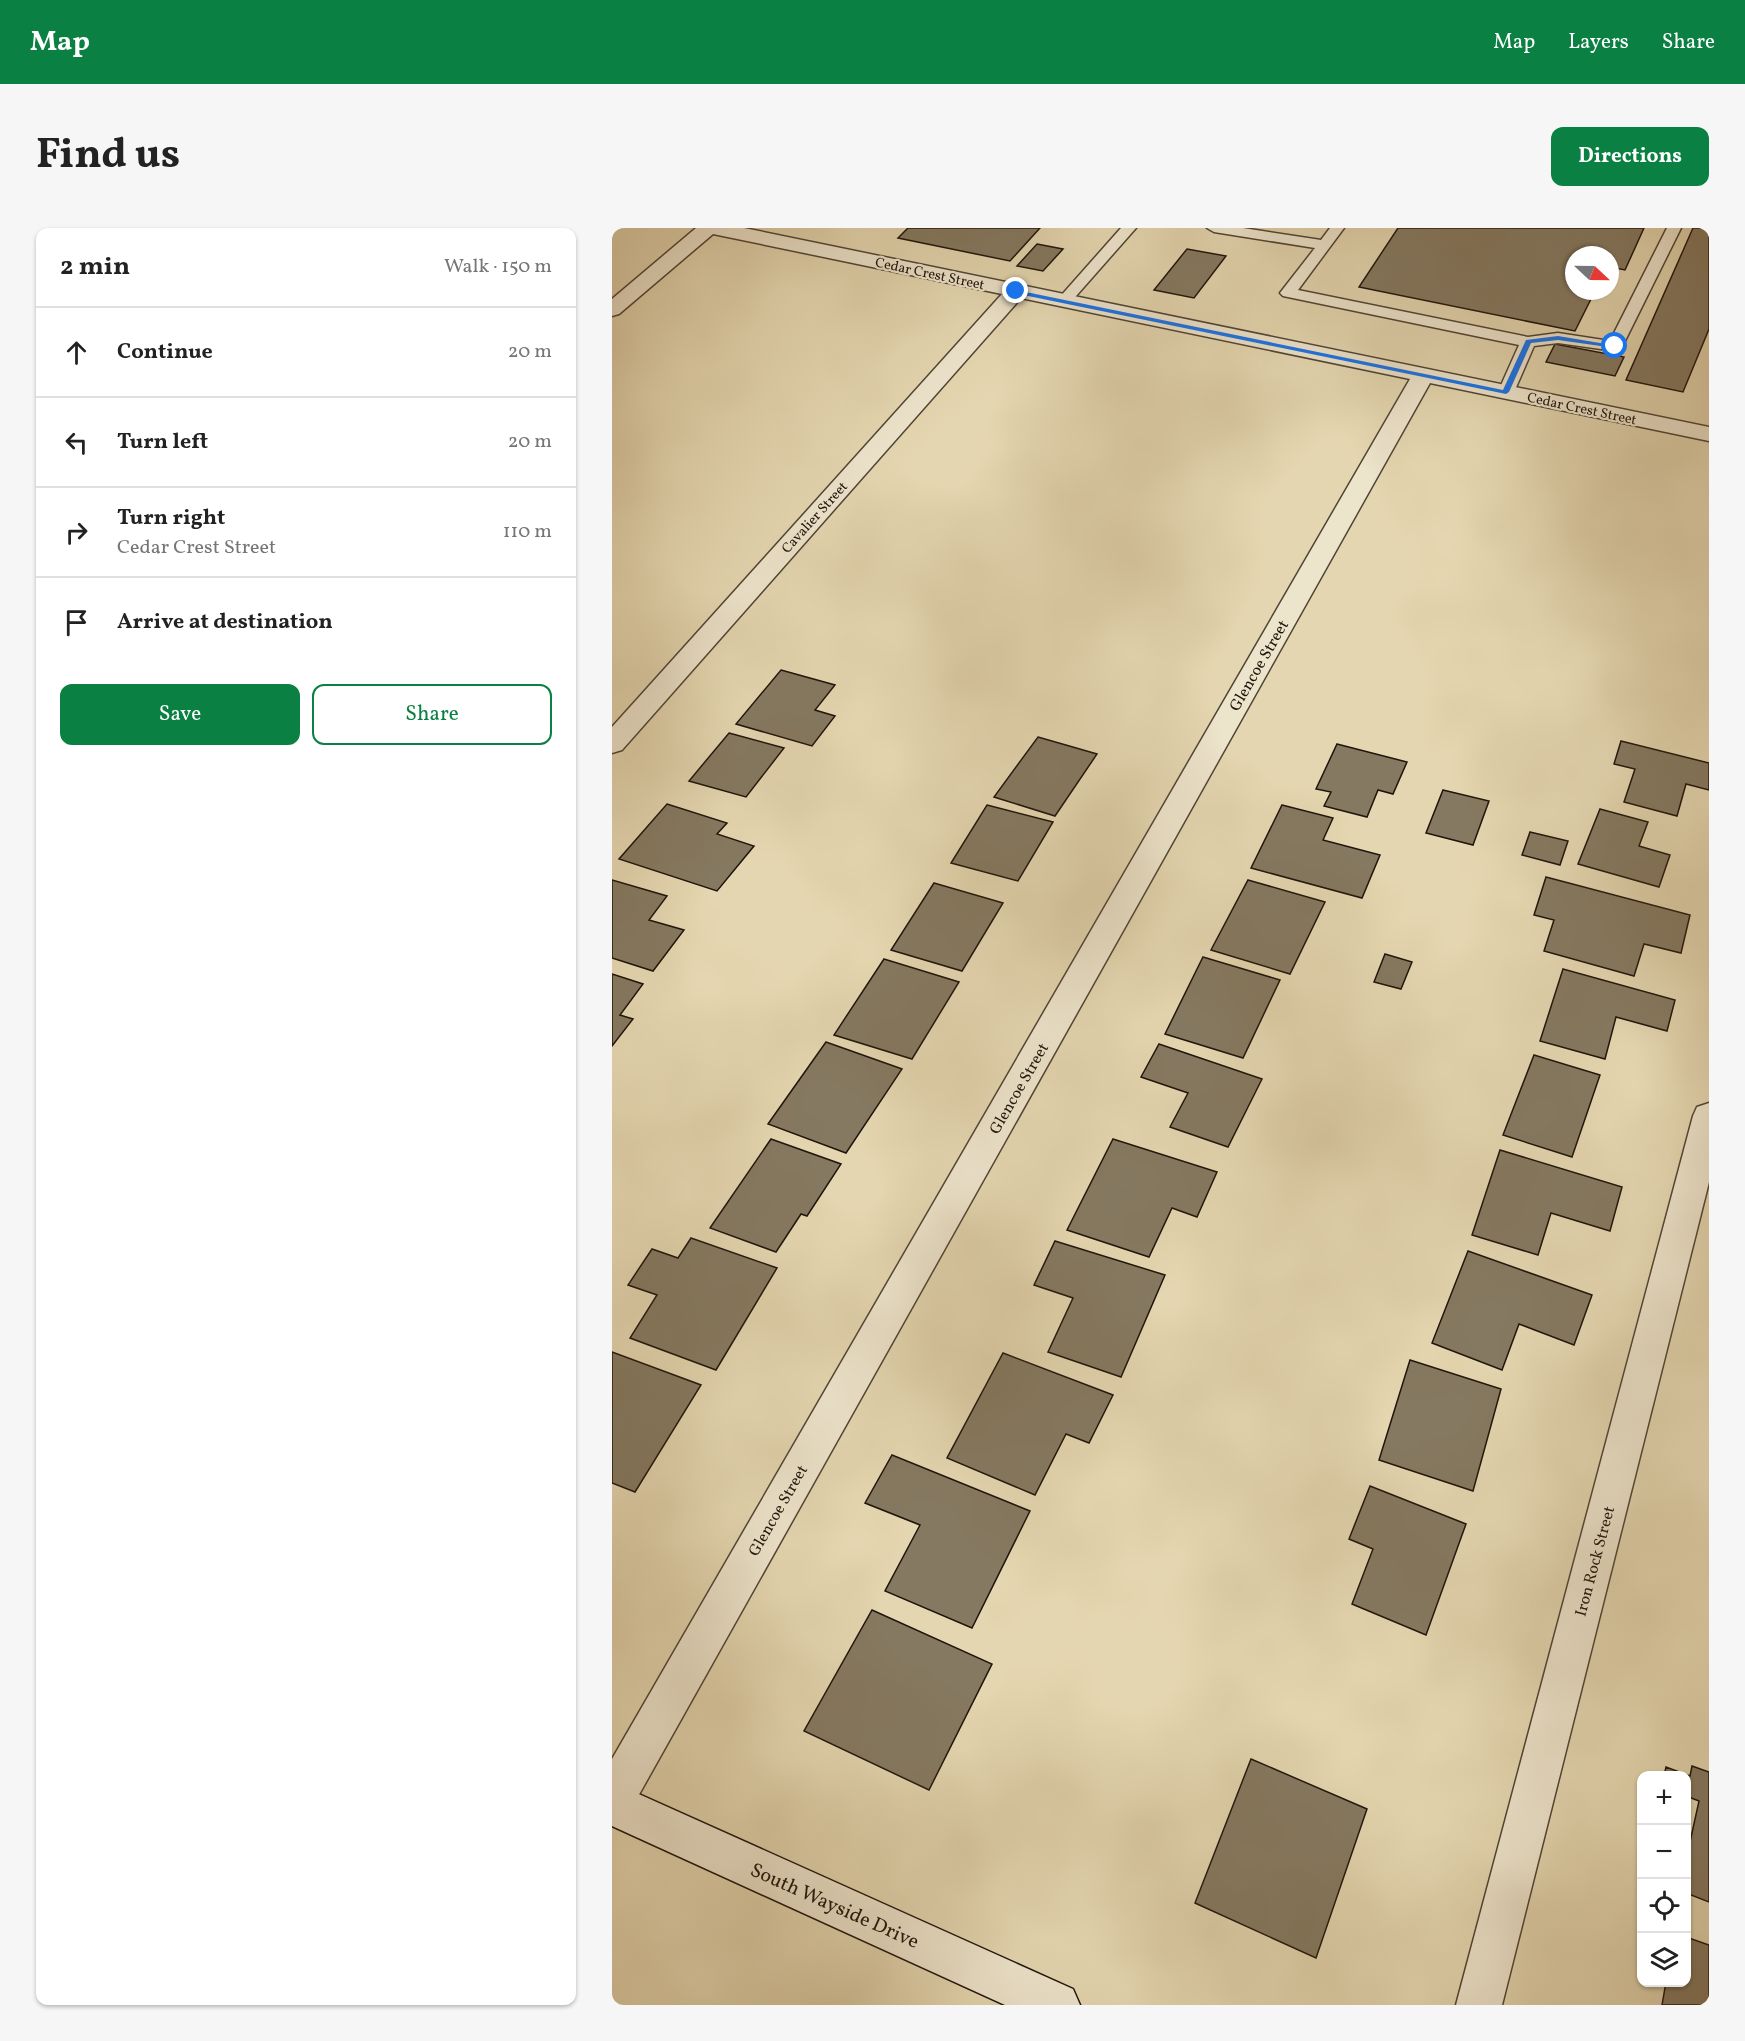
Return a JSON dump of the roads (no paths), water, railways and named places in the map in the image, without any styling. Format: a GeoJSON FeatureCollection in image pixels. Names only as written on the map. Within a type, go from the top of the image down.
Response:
{"type":"FeatureCollection","features":[{"type":"Feature","properties":{"kind":"street"},"geometry":{"type":"LineString","coordinates":[[612,310],[708,228]]}},
{"type":"Feature","properties":{"kind":"street","name":"Cedar Crest Street"},"geometry":{"type":"LineString","coordinates":[[715,228],[1709,434]]}},
{"type":"Feature","properties":{"kind":"street","name":"Cavalier Street"},"geometry":{"type":"LineString","coordinates":[[612,744],[1016,291]]}},
{"type":"Feature","properties":{"kind":"street","name":"Glencoe Street"},"geometry":{"type":"LineString","coordinates":[[612,1803],[1423,375]]}},
{"type":"Feature","properties":{"kind":"street","name":"Iron Rock Street"},"geometry":{"type":"LineString","coordinates":[[1479,2005],[1709,1116]]}},
{"type":"Feature","properties":{"kind":"street","name":"South Wayside Drive"},"geometry":{"type":"LineString","coordinates":[[612,1803],[1057,2005]]}},
{"type":"Feature","properties":{"kind":"lane"},"geometry":{"type":"LineString","coordinates":[[1064,301],[1129,228]]}},
{"type":"Feature","properties":{"kind":"lane"},"geometry":{"type":"LineString","coordinates":[[1214,228],[1326,245]]}},
{"type":"Feature","properties":{"kind":"lane"},"geometry":{"type":"LineString","coordinates":[[1337,228],[1288,293],[1528,342],[1558,338],[1615,346],[1674,228]]}},
{"type":"Feature","properties":{"kind":"lane"},"geometry":{"type":"LineString","coordinates":[[1506,392],[1528,342]]}}]}
